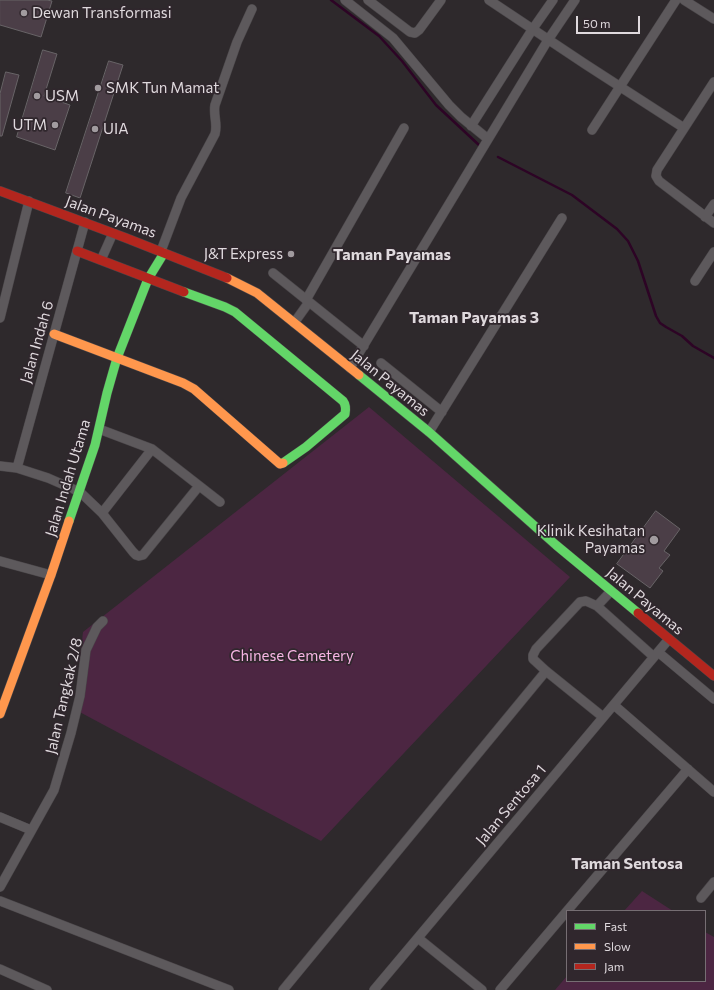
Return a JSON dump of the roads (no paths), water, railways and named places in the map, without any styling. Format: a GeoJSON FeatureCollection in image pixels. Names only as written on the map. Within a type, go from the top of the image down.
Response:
{"type":"FeatureCollection","features":[{"type":"Feature","properties":{"kind":"main road","name":"Jalan Payamas"},"geometry":{"type":"LineString","coordinates":[[0,191],[163,252],[215,273],[257,293],[429,432],[556,545],[714,676]]}},
{"type":"Feature","properties":{"kind":"main road"},"geometry":{"type":"LineString","coordinates":[[54,334],[176,380],[194,389],[280,464],[318,439],[346,414],[346,407],[343,401],[235,312],[77,251]]}},
{"type":"Feature","properties":{"kind":"main road","name":"Jalan Indah Utama"},"geometry":{"type":"LineString","coordinates":[[0,714],[4,692],[51,575],[80,492],[95,445],[117,358],[148,279],[163,252]]}},
{"type":"Feature","properties":{"kind":"street"},"geometry":{"type":"LineString","coordinates":[[346,0],[393,38],[461,118],[488,139]]}},
{"type":"Feature","properties":{"kind":"street"},"geometry":{"type":"LineString","coordinates":[[368,0],[412,33],[417,32],[441,0]]}},
{"type":"Feature","properties":{"kind":"street"},"geometry":{"type":"LineString","coordinates":[[489,0],[532,30],[684,128]]}},
{"type":"Feature","properties":{"kind":"street"},"geometry":{"type":"LineString","coordinates":[[472,126],[532,30],[553,0]]}},
{"type":"Feature","properties":{"kind":"street"},"geometry":{"type":"LineString","coordinates":[[350,368],[548,40],[575,0]]}},
{"type":"Feature","properties":{"kind":"street"},"geometry":{"type":"LineString","coordinates":[[592,130],[676,0]]}},
{"type":"Feature","properties":{"kind":"street"},"geometry":{"type":"LineString","coordinates":[[684,0],[714,19]]}},
{"type":"Feature","properties":{"kind":"street"},"geometry":{"type":"LineString","coordinates":[[163,252],[181,198],[215,134],[215,105],[237,42],[252,9]]}},
{"type":"Feature","properties":{"kind":"street"},"geometry":{"type":"LineString","coordinates":[[393,38],[407,29]]}},
{"type":"Feature","properties":{"kind":"street"},"geometry":{"type":"LineString","coordinates":[[714,82],[657,170],[656,176],[659,181],[714,223]]}},
{"type":"Feature","properties":{"kind":"street"},"geometry":{"type":"LineString","coordinates":[[294,323],[308,301],[404,128]]}},
{"type":"Feature","properties":{"kind":"street"},"geometry":{"type":"LineString","coordinates":[[0,318],[29,201]]}},
{"type":"Feature","properties":{"kind":"street"},"geometry":{"type":"LineString","coordinates":[[705,217],[714,204]]}},
{"type":"Feature","properties":{"kind":"street"},"geometry":{"type":"LineString","coordinates":[[429,432],[562,218]]}},
{"type":"Feature","properties":{"kind":"street","name":"Jalan Indah 6"},"geometry":{"type":"LineString","coordinates":[[17,468],[85,222]]}},
{"type":"Feature","properties":{"kind":"street"},"geometry":{"type":"LineString","coordinates":[[101,260],[113,233]]}},
{"type":"Feature","properties":{"kind":"street"},"geometry":{"type":"LineString","coordinates":[[695,281],[714,252]]}},
{"type":"Feature","properties":{"kind":"street"},"geometry":{"type":"LineString","coordinates":[[273,273],[364,346]]}},
{"type":"Feature","properties":{"kind":"street"},"geometry":{"type":"LineString","coordinates":[[382,363],[442,412]]}},
{"type":"Feature","properties":{"kind":"street"},"geometry":{"type":"LineString","coordinates":[[99,429],[152,449],[220,502]]}},
{"type":"Feature","properties":{"kind":"street"},"geometry":{"type":"LineString","coordinates":[[102,513],[152,449]]}},
{"type":"Feature","properties":{"kind":"street"},"geometry":{"type":"LineString","coordinates":[[0,466],[17,468],[48,478],[80,492],[102,513],[136,555],[141,556],[199,486]]}},
{"type":"Feature","properties":{"kind":"street"},"geometry":{"type":"LineString","coordinates":[[0,561],[51,575]]}},
{"type":"Feature","properties":{"kind":"street"},"geometry":{"type":"LineString","coordinates":[[597,606],[611,591]]}},
{"type":"Feature","properties":{"kind":"street"},"geometry":{"type":"LineString","coordinates":[[603,717],[533,659],[536,649],[580,602],[586,600],[597,606],[714,699]]}},
{"type":"Feature","properties":{"kind":"street","name":"Jalan Tangkak 2/8"},"geometry":{"type":"LineString","coordinates":[[0,887],[54,790],[79,701],[86,650],[96,627],[103,621]]}},
{"type":"Feature","properties":{"kind":"street","name":"Jalan Sentosa 1"},"geometry":{"type":"LineString","coordinates":[[374,990],[669,639]]}},
{"type":"Feature","properties":{"kind":"street"},"geometry":{"type":"LineString","coordinates":[[283,990],[546,671]]}},
{"type":"Feature","properties":{"kind":"street"},"geometry":{"type":"LineString","coordinates":[[614,705],[714,792]]}},
{"type":"Feature","properties":{"kind":"street"},"geometry":{"type":"LineString","coordinates":[[568,910],[688,769]]}},
{"type":"Feature","properties":{"kind":"street"},"geometry":{"type":"LineString","coordinates":[[0,818],[31,830]]}},
{"type":"Feature","properties":{"kind":"street"},"geometry":{"type":"LineString","coordinates":[[701,898],[714,882]]}},
{"type":"Feature","properties":{"kind":"street"},"geometry":{"type":"LineString","coordinates":[[0,901],[229,990]]}},
{"type":"Feature","properties":{"kind":"street"},"geometry":{"type":"LineString","coordinates":[[500,990],[566,912]]}},
{"type":"Feature","properties":{"kind":"street"},"geometry":{"type":"LineString","coordinates":[[418,938],[482,990]]}},
{"type":"Feature","properties":{"kind":"street"},"geometry":{"type":"LineString","coordinates":[[0,969],[47,990]]}},
{"type":"Feature","properties":{"kind":"waterway"},"geometry":{"type":"LineString","coordinates":[[331,0],[379,36],[402,61],[436,105],[480,146]]}},
{"type":"Feature","properties":{"kind":"waterway"},"geometry":{"type":"LineString","coordinates":[[498,157],[572,195],[617,229],[628,241],[638,261],[656,316],[660,323],[682,336],[693,346],[714,358]]}},
{"type":"Feature","properties":{"kind":"place","name":"Dewan Transformasi"},"geometry":{"type":"Point","coordinates":[24,13]}},
{"type":"Feature","properties":{"kind":"place","name":"SMK Tun Mamat"},"geometry":{"type":"Point","coordinates":[98,88]}},
{"type":"Feature","properties":{"kind":"place","name":"USM"},"geometry":{"type":"Point","coordinates":[37,96]}},
{"type":"Feature","properties":{"kind":"place","name":"UTM"},"geometry":{"type":"Point","coordinates":[55,125]}},
{"type":"Feature","properties":{"kind":"place","name":"UIA"},"geometry":{"type":"Point","coordinates":[95,129]}},
{"type":"Feature","properties":{"kind":"place","name":"J&T Express"},"geometry":{"type":"Point","coordinates":[291,254]}},
{"type":"Feature","properties":{"kind":"place","name":"Klinik Kesihatan Payamas"},"geometry":{"type":"Point","coordinates":[654,540]}},
{"type":"Feature","properties":{"kind":"district","name":"Taman Payamas"},"geometry":{"type":"Point","coordinates":[392,255]}},
{"type":"Feature","properties":{"kind":"district","name":"Taman Payamas 3"},"geometry":{"type":"Point","coordinates":[474,318]}},
{"type":"Feature","properties":{"kind":"district","name":"Taman Sentosa"},"geometry":{"type":"Point","coordinates":[627,864]}},
{"type":"Feature","properties":{"kind":"park label","name":"Chinese Cemetery"},"geometry":{"type":"Point","coordinates":[292,656]}}]}
